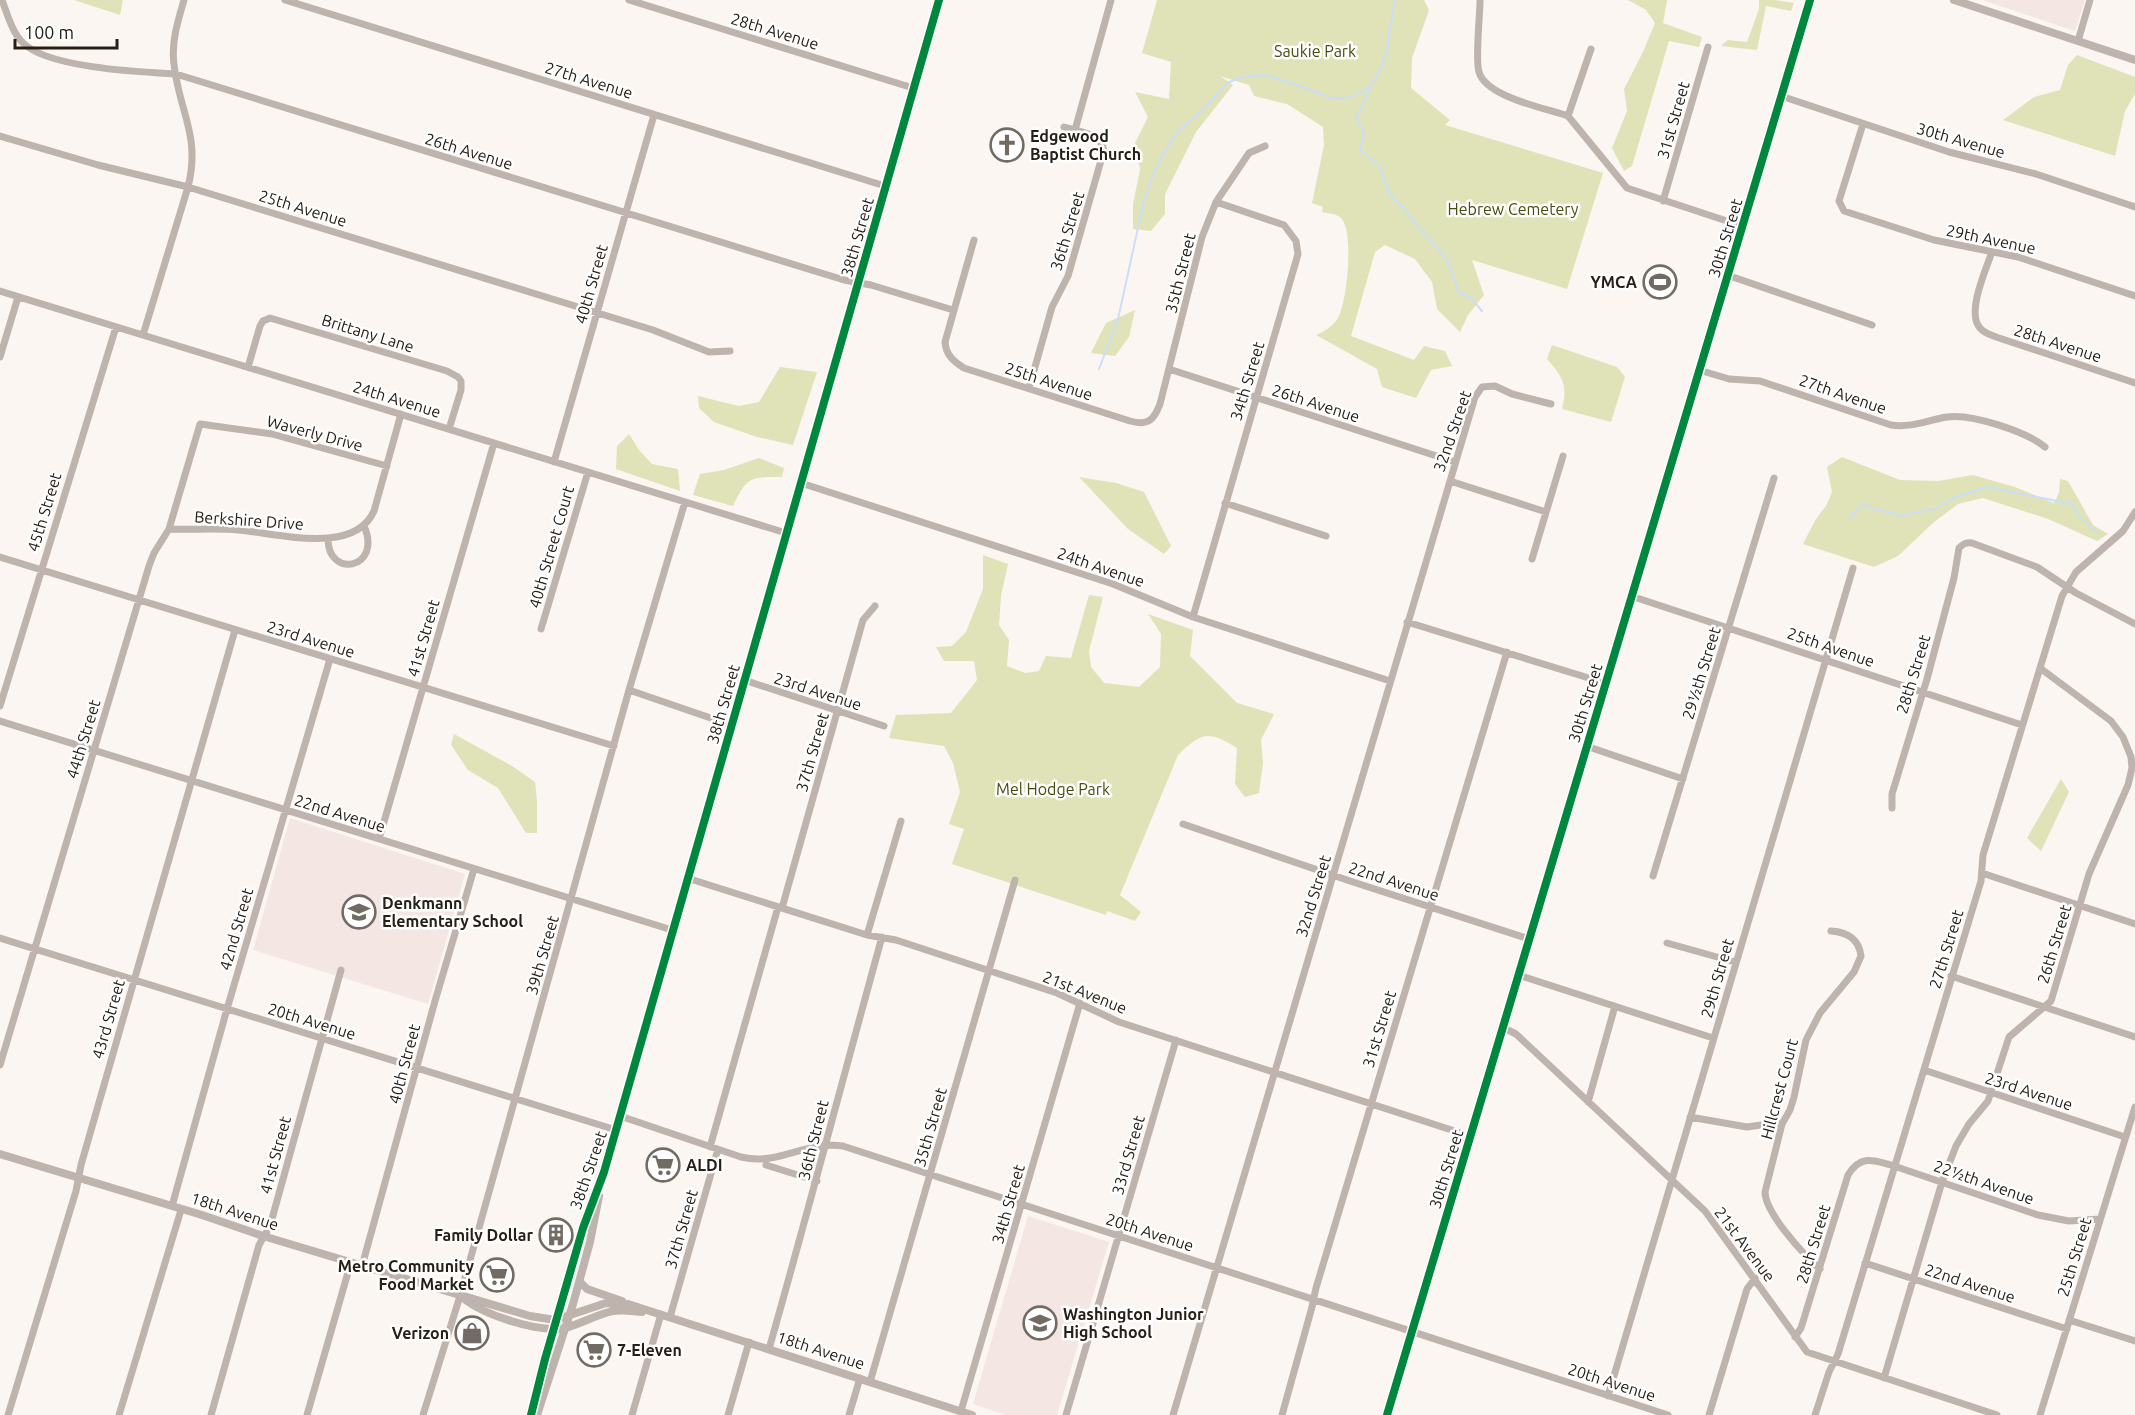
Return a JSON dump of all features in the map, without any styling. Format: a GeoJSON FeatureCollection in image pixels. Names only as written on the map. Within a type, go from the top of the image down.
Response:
{"type":"FeatureCollection","features":[{"type":"Feature","properties":{"kind":"street","name":"26th Avenue"},"geometry":{"type":"LineString","coordinates":[[2,0],[20,40],[34,52],[96,68],[176,74],[625,214],[844,280],[872,285],[953,310]]}},
{"type":"Feature","properties":{"kind":"street"},"geometry":{"type":"LineString","coordinates":[[143,335],[189,187],[194,150],[176,74],[174,55],[175,33],[184,0]]}},
{"type":"Feature","properties":{"kind":"street","name":"27th Avenue"},"geometry":{"type":"LineString","coordinates":[[285,0],[885,186]]}},
{"type":"Feature","properties":{"kind":"street","name":"28th Avenue"},"geometry":{"type":"LineString","coordinates":[[629,0],[914,88]]}},
{"type":"Feature","properties":{"kind":"street","name":"38th Street"},"geometry":{"type":"LineString","coordinates":[[537,1415],[590,1242],[604,1172],[672,930],[939,0]]}},
{"type":"Feature","properties":{"kind":"street"},"geometry":{"type":"LineString","coordinates":[[1075,130],[1112,0]]}},
{"type":"Feature","properties":{"kind":"street","name":"30th Street"},"geometry":{"type":"LineString","coordinates":[[1388,1415],[1810,0]]}},
{"type":"Feature","properties":{"kind":"street"},"geometry":{"type":"LineString","coordinates":[[1954,0],[2135,60]]}},
{"type":"Feature","properties":{"kind":"street"},"geometry":{"type":"LineString","coordinates":[[2078,41],[2090,0]]}},
{"type":"Feature","properties":{"kind":"street"},"geometry":{"type":"LineString","coordinates":[[1480,1],[1478,71],[1485,83],[1495,92],[1568,117],[1627,188],[1742,226]]}},
{"type":"Feature","properties":{"kind":"street","name":"31st Street"},"geometry":{"type":"LineString","coordinates":[[1663,201],[1708,47]]}},
{"type":"Feature","properties":{"kind":"street"},"geometry":{"type":"LineString","coordinates":[[1568,117],[1591,49]]}},
{"type":"Feature","properties":{"kind":"street","name":"30th Avenue"},"geometry":{"type":"LineString","coordinates":[[1781,96],[1949,152],[2062,182],[2135,207]]}},
{"type":"Feature","properties":{"kind":"street","name":"40th Street"},"geometry":{"type":"LineString","coordinates":[[554,462],[654,115]]}},
{"type":"Feature","properties":{"kind":"street","name":"29th Avenue"},"geometry":{"type":"LineString","coordinates":[[1863,124],[1839,201],[1841,208],[1851,214],[1934,240],[2039,263],[2135,296]]}},
{"type":"Feature","properties":{"kind":"street","name":"36th Street"},"geometry":{"type":"LineString","coordinates":[[1029,388],[1052,307],[1068,276],[1103,157],[1103,146],[1095,137],[1064,127]]}},
{"type":"Feature","properties":{"kind":"street","name":"25th Avenue"},"geometry":{"type":"LineString","coordinates":[[0,136],[189,187],[652,330],[709,352],[729,351]]}},
{"type":"Feature","properties":{"kind":"street","name":"35th Street"},"geometry":{"type":"LineString","coordinates":[[1149,422],[1156,414],[1202,237],[1216,202],[1249,153],[1264,147]]}},
{"type":"Feature","properties":{"kind":"street","name":"34th Street"},"geometry":{"type":"LineString","coordinates":[[1193,617],[1296,262],[1298,248],[1292,233],[1284,225],[1216,202]]}},
{"type":"Feature","properties":{"kind":"street"},"geometry":{"type":"LineString","coordinates":[[953,310],[974,240]]}},
{"type":"Feature","properties":{"kind":"street","name":"28th Avenue"},"geometry":{"type":"LineString","coordinates":[[1992,252],[1974,309],[1976,323],[1983,331],[2135,383]]}},
{"type":"Feature","properties":{"kind":"street"},"geometry":{"type":"LineString","coordinates":[[1727,275],[1872,325]]}},
{"type":"Feature","properties":{"kind":"street","name":"24th Avenue"},"geometry":{"type":"LineString","coordinates":[[0,291],[786,533]]}},
{"type":"Feature","properties":{"kind":"street"},"geometry":{"type":"LineString","coordinates":[[0,357],[18,297]]}},
{"type":"Feature","properties":{"kind":"street","name":"25th Avenue"},"geometry":{"type":"LineString","coordinates":[[953,310],[945,342],[947,352],[953,361],[964,368],[1138,424],[1149,422]]}},
{"type":"Feature","properties":{"kind":"street","name":"Brittany Lane"},"geometry":{"type":"LineString","coordinates":[[248,367],[260,326],[263,321],[270,318],[447,371],[458,377],[462,386],[449,429]]}},
{"type":"Feature","properties":{"kind":"street","name":"45th Street"},"geometry":{"type":"LineString","coordinates":[[0,706],[116,327]]}},
{"type":"Feature","properties":{"kind":"street","name":"26th Avenue"},"geometry":{"type":"LineString","coordinates":[[1169,369],[1455,462]]}},
{"type":"Feature","properties":{"kind":"street","name":"27th Avenue"},"geometry":{"type":"LineString","coordinates":[[1699,370],[1728,379],[1760,381],[1891,425],[1913,425],[1944,417],[1970,417],[2033,439],[2045,447]]}},
{"type":"Feature","properties":{"kind":"street","name":"32nd Street"},"geometry":{"type":"LineString","coordinates":[[1173,1415],[1475,397],[1482,387],[1495,386],[1512,394],[1551,404]]}},
{"type":"Feature","properties":{"kind":"street"},"geometry":{"type":"LineString","coordinates":[[328,539],[329,551],[333,559],[342,563],[353,563],[364,556],[369,548],[369,537],[364,526],[374,511],[401,414]]}},
{"type":"Feature","properties":{"kind":"street","name":"Waverly Drive"},"geometry":{"type":"LineString","coordinates":[[200,424],[272,434],[387,466]]}},
{"type":"Feature","properties":{"kind":"street","name":"44th Street"},"geometry":{"type":"LineString","coordinates":[[0,1065],[153,553],[169,529],[200,424]]}},
{"type":"Feature","properties":{"kind":"street","name":"41st Street"},"geometry":{"type":"LineString","coordinates":[[379,839],[494,443]]}},
{"type":"Feature","properties":{"kind":"street"},"geometry":{"type":"LineString","coordinates":[[1532,559],[1563,456]]}},
{"type":"Feature","properties":{"kind":"street","name":"40th Street Court"},"geometry":{"type":"LineString","coordinates":[[541,629],[588,472]]}},
{"type":"Feature","properties":{"kind":"street","name":"29½th Street"},"geometry":{"type":"LineString","coordinates":[[1653,876],[1774,478]]}},
{"type":"Feature","properties":{"kind":"street"},"geometry":{"type":"LineString","coordinates":[[1450,481],[1546,512]]}},
{"type":"Feature","properties":{"kind":"street","name":"24th Avenue"},"geometry":{"type":"LineString","coordinates":[[801,483],[1120,587],[1193,617],[1390,681]]}},
{"type":"Feature","properties":{"kind":"street","name":"39th Street"},"geometry":{"type":"LineString","coordinates":[[423,1415],[460,1296],[629,690],[685,502]]}},
{"type":"Feature","properties":{"kind":"street"},"geometry":{"type":"LineString","coordinates":[[1225,503],[1326,536]]}},
{"type":"Feature","properties":{"kind":"street","name":"27th Street"},"geometry":{"type":"LineString","coordinates":[[1815,1415],[1834,1362],[1924,1070],[1982,873],[1983,855],[2067,587],[2076,572],[2122,531],[2135,512]]}},
{"type":"Feature","properties":{"kind":"street","name":"Berkshire Drive"},"geometry":{"type":"LineString","coordinates":[[169,529],[236,530],[328,539],[364,526]]}},
{"type":"Feature","properties":{"kind":"street","name":"28th Street"},"geometry":{"type":"LineString","coordinates":[[1892,808],[1892,794],[1954,578],[1959,548],[1972,543],[2024,561],[2048,573],[2067,587]]}},
{"type":"Feature","properties":{"kind":"street","name":"23rd Avenue"},"geometry":{"type":"LineString","coordinates":[[0,557],[614,746]]}},
{"type":"Feature","properties":{"kind":"street","name":"29th Street"},"geometry":{"type":"LineString","coordinates":[[1608,1396],[1853,568]]}},
{"type":"Feature","properties":{"kind":"street"},"geometry":{"type":"LineString","coordinates":[[2067,587],[2135,624]]}},
{"type":"Feature","properties":{"kind":"street","name":"25th Avenue"},"geometry":{"type":"LineString","coordinates":[[1631,596],[2022,725]]}},
{"type":"Feature","properties":{"kind":"street","name":"37th Street"},"geometry":{"type":"LineString","coordinates":[[632,1415],[666,1315],[863,620],[875,606]]}},
{"type":"Feature","properties":{"kind":"street"},"geometry":{"type":"LineString","coordinates":[[1407,622],[1605,683]]}},
{"type":"Feature","properties":{"kind":"street","name":"43rd Street"},"geometry":{"type":"LineString","coordinates":[[6,1415],[78,1178],[235,630]]}},
{"type":"Feature","properties":{"kind":"street","name":"31st Street"},"geometry":{"type":"LineString","coordinates":[[1282,1415],[1371,1104],[1507,652]]}},
{"type":"Feature","properties":{"kind":"street","name":"42nd Street"},"geometry":{"type":"LineString","coordinates":[[172,1206],[227,1009],[330,659]]}},
{"type":"Feature","properties":{"kind":"street","name":"26th Street"},"geometry":{"type":"LineString","coordinates":[[1884,1378],[1942,1182],[1956,1146],[1985,1106],[2009,1037],[2044,1007],[2053,996],[2089,874],[2128,785],[2132,768],[2131,758],[2123,737],[2111,721],[2040,668]]}},
{"type":"Feature","properties":{"kind":"street","name":"23rd Avenue"},"geometry":{"type":"LineString","coordinates":[[744,681],[884,726]]}},
{"type":"Feature","properties":{"kind":"street"},"geometry":{"type":"LineString","coordinates":[[629,690],[731,725]]}},
{"type":"Feature","properties":{"kind":"street","name":"22nd Avenue"},"geometry":{"type":"LineString","coordinates":[[0,721],[672,930]]}},
{"type":"Feature","properties":{"kind":"street"},"geometry":{"type":"LineString","coordinates":[[1586,746],[1683,779]]}},
{"type":"Feature","properties":{"kind":"street"},"geometry":{"type":"LineString","coordinates":[[867,935],[901,821]]}},
{"type":"Feature","properties":{"kind":"street","name":"22nd Avenue"},"geometry":{"type":"LineString","coordinates":[[1184,824],[1333,876],[1529,939]]}},
{"type":"Feature","properties":{"kind":"street","name":"40th Street"},"geometry":{"type":"LineString","coordinates":[[362,1266],[474,869]]}},
{"type":"Feature","properties":{"kind":"street"},"geometry":{"type":"LineString","coordinates":[[1982,873],[2135,924]]}},
{"type":"Feature","properties":{"kind":"street","name":"21st Avenue"},"geometry":{"type":"LineString","coordinates":[[687,878],[1057,993],[1119,1022],[1470,1136]]}},
{"type":"Feature","properties":{"kind":"street","name":"35th Street"},"geometry":{"type":"LineString","coordinates":[[870,1382],[1015,880]]}},
{"type":"Feature","properties":{"kind":"street","name":"Hillcrest Court"},"geometry":{"type":"LineString","coordinates":[[1820,1269],[1802,1253],[1766,1201],[1765,1191],[1782,1124],[1792,1104],[1804,1046],[1810,1030],[1826,1005],[1854,972],[1861,956],[1855,940],[1841,932],[1831,931]]}},
{"type":"Feature","properties":{"kind":"street","name":"36th Street"},"geometry":{"type":"LineString","coordinates":[[769,1348],[817,1181],[824,1145],[882,937]]}},
{"type":"Feature","properties":{"kind":"street","name":"20th Avenue"},"geometry":{"type":"LineString","coordinates":[[0,938],[616,1130]]}},
{"type":"Feature","properties":{"kind":"street"},"geometry":{"type":"LineString","coordinates":[[1666,943],[1735,963]]}},
{"type":"Feature","properties":{"kind":"street","name":"41st Street"},"geometry":{"type":"LineString","coordinates":[[211,1415],[263,1236],[270,1226],[341,970]]}},
{"type":"Feature","properties":{"kind":"street"},"geometry":{"type":"LineString","coordinates":[[1518,975],[1713,1038]]}},
{"type":"Feature","properties":{"kind":"street"},"geometry":{"type":"LineString","coordinates":[[1951,976],[2135,1036]]}},
{"type":"Feature","properties":{"kind":"street","name":"34th Street"},"geometry":{"type":"LineString","coordinates":[[955,1412],[1022,1204],[1080,1003]]}},
{"type":"Feature","properties":{"kind":"street"},"geometry":{"type":"LineString","coordinates":[[1588,1102],[1615,1006]]}},
{"type":"Feature","properties":{"kind":"street","name":"21st Avenue"},"geometry":{"type":"LineString","coordinates":[[1502,1027],[1516,1034],[1712,1220],[1807,1352],[1997,1415]]}},
{"type":"Feature","properties":{"kind":"street","name":"33rd Street"},"geometry":{"type":"LineString","coordinates":[[1066,1415],[1176,1040]]}},
{"type":"Feature","properties":{"kind":"street","name":"23rd Avenue"},"geometry":{"type":"LineString","coordinates":[[1924,1070],[2125,1137]]}},
{"type":"Feature","properties":{"kind":"street","name":"25th Street"},"geometry":{"type":"LineString","coordinates":[[2040,1415],[2135,1107]]}},
{"type":"Feature","properties":{"kind":"street","name":"20th Avenue"},"geometry":{"type":"LineString","coordinates":[[620,1116],[741,1157],[761,1160],[824,1145],[843,1146],[1668,1415]]}},
{"type":"Feature","properties":{"kind":"street"},"geometry":{"type":"LineString","coordinates":[[1690,1117],[1747,1127],[1782,1124]]}},
{"type":"Feature","properties":{"kind":"street","name":"18th Avenue"},"geometry":{"type":"LineString","coordinates":[[0,1154],[460,1296],[471,1305],[493,1314],[537,1327],[554,1324],[606,1303],[628,1304],[860,1378],[955,1412],[972,1415]]}},
{"type":"Feature","properties":{"kind":"street","name":"22½th Avenue"},"geometry":{"type":"LineString","coordinates":[[1860,1162],[1876,1161],[1894,1166],[2038,1215],[2069,1221],[2100,1219]]}},
{"type":"Feature","properties":{"kind":"street","name":"28th Street"},"geometry":{"type":"LineString","coordinates":[[1795,1337],[1801,1328],[1848,1175],[1860,1162]]}},
{"type":"Feature","properties":{"kind":"street"},"geometry":{"type":"LineString","coordinates":[[766,1165],[817,1181]]}},
{"type":"Feature","properties":{"kind":"street","name":"38th Street"},"geometry":{"type":"LineString","coordinates":[[531,1415],[582,1228],[604,1172]]}},
{"type":"Feature","properties":{"kind":"street"},"geometry":{"type":"LineString","coordinates":[[119,1415],[181,1209]]}},
{"type":"Feature","properties":{"kind":"street"},"geometry":{"type":"LineString","coordinates":[[307,1415],[351,1262]]}},
{"type":"Feature","properties":{"kind":"street","name":"22nd Avenue"},"geometry":{"type":"LineString","coordinates":[[1865,1263],[2067,1329]]}},
{"type":"Feature","properties":{"kind":"street"},"geometry":{"type":"LineString","coordinates":[[580,1277],[580,1282],[587,1289],[628,1304]]}},
{"type":"Feature","properties":{"kind":"street"},"geometry":{"type":"LineString","coordinates":[[1709,1415],[1747,1289],[1755,1278]]}},
{"type":"Feature","properties":{"kind":"street","name":"18th Avenue"},"geometry":{"type":"LineString","coordinates":[[554,1324],[565,1328],[613,1311],[666,1315]]}},
{"type":"Feature","properties":{"kind":"street"},"geometry":{"type":"LineString","coordinates":[[2069,1320],[2135,1341]]}},
{"type":"Feature","properties":{"kind":"street"},"geometry":{"type":"LineString","coordinates":[[728,1415],[749,1342]]}},
{"type":"Feature","properties":{"kind":"street"},"geometry":{"type":"LineString","coordinates":[[849,1415],[860,1378]]}},
{"type":"Feature","properties":{"kind":"street"},"geometry":{"type":"LineString","coordinates":[[0,1413],[6,1415]]}},
{"type":"Feature","properties":{"kind":"shaded area"},"geometry":{"type":"Polygon","coordinates":[[[1982,0],[2085,0],[2075,31],[1982,0]]]}},
{"type":"Feature","properties":{"kind":"shaded area","name":"Denkmann Elementary School"},"geometry":{"type":"Polygon","coordinates":[[[290,818],[465,874],[428,1004],[253,950],[290,818]]]}},
{"type":"Feature","properties":{"kind":"shaded area","name":"Washington Junior High School"},"geometry":{"type":"Polygon","coordinates":[[[1028,1216],[1109,1242],[1057,1415],[1006,1415],[973,1404],[1028,1216]]]}},
{"type":"Feature","properties":{"kind":"green space"},"geometry":{"type":"Polygon","coordinates":[[[74,0],[123,0],[120,15],[74,0]]]}},
{"type":"Feature","properties":{"kind":"green space"},"geometry":{"type":"Polygon","coordinates":[[[1157,0],[1424,0],[1429,10],[1412,58],[1411,88],[1450,120],[1445,125],[1603,173],[1567,289],[1472,260],[1484,295],[1468,315],[1460,332],[1437,309],[1432,282],[1415,259],[1385,245],[1375,252],[1351,336],[1414,360],[1424,346],[1445,351],[1452,366],[1431,370],[1416,398],[1382,387],[1377,369],[1316,335],[1338,318],[1347,282],[1348,266],[1345,224],[1340,217],[1322,212],[1323,207],[1312,203],[1324,145],[1323,127],[1287,104],[1254,96],[1249,85],[1220,76],[1233,85],[1196,132],[1165,194],[1165,214],[1151,231],[1133,229],[1133,204],[1140,170],[1135,143],[1148,117],[1135,92],[1169,99],[1171,62],[1142,53],[1157,0]]]}},
{"type":"Feature","properties":{"kind":"green space"},"geometry":{"type":"Polygon","coordinates":[[[1628,0],[1667,0],[1663,23],[1702,37],[1699,47],[1669,41],[1632,166],[1624,171],[1612,148],[1627,111],[1624,89],[1655,23],[1646,10],[1628,0]]]}},
{"type":"Feature","properties":{"kind":"green space"},"geometry":{"type":"Polygon","coordinates":[[[1759,0],[1794,3],[1791,11],[1766,6],[1757,50],[1721,46],[1728,40],[1747,42],[1759,9],[1759,0]]]}},
{"type":"Feature","properties":{"kind":"green space"},"geometry":{"type":"Polygon","coordinates":[[[2077,55],[2135,77],[2135,94],[2125,111],[2115,156],[2003,120],[2034,97],[2060,90],[2068,65],[2077,55]]]}},
{"type":"Feature","properties":{"kind":"green space"},"geometry":{"type":"Polygon","coordinates":[[[1135,310],[1129,337],[1115,356],[1091,353],[1106,323],[1135,310]]]}},
{"type":"Feature","properties":{"kind":"green space"},"geometry":{"type":"Polygon","coordinates":[[[1552,345],[1617,367],[1625,377],[1611,422],[1562,409],[1563,382],[1547,359],[1552,345]]]}},
{"type":"Feature","properties":{"kind":"green space"},"geometry":{"type":"Polygon","coordinates":[[[780,367],[817,372],[793,445],[757,437],[714,422],[699,408],[698,396],[739,406],[759,402],[780,367]]]}},
{"type":"Feature","properties":{"kind":"green space"},"geometry":{"type":"Polygon","coordinates":[[[629,434],[652,464],[678,469],[680,491],[616,469],[617,446],[629,434]]]}},
{"type":"Feature","properties":{"kind":"green space"},"geometry":{"type":"Polygon","coordinates":[[[1842,457],[1900,480],[1938,481],[1973,475],[2015,487],[2054,503],[2059,493],[2060,479],[2068,481],[2093,525],[2108,534],[2097,541],[2048,519],[1983,498],[1958,504],[1934,522],[1898,556],[1874,567],[1803,544],[1832,492],[1827,467],[1842,457]]]}},
{"type":"Feature","properties":{"kind":"green space"},"geometry":{"type":"Polygon","coordinates":[[[759,458],[784,468],[782,477],[763,477],[751,480],[742,489],[733,506],[693,495],[700,474],[724,470],[759,458]]]}},
{"type":"Feature","properties":{"kind":"green space"},"geometry":{"type":"Polygon","coordinates":[[[1079,477],[1116,483],[1144,492],[1171,546],[1164,554],[1128,529],[1079,477]]]}},
{"type":"Feature","properties":{"kind":"green space","name":"Mel Hodge Park"},"geometry":{"type":"Polygon","coordinates":[[[983,555],[1008,564],[1001,596],[999,625],[1009,640],[1007,666],[1025,673],[1039,671],[1046,656],[1071,658],[1089,595],[1103,597],[1089,651],[1091,667],[1104,683],[1139,687],[1160,667],[1161,634],[1148,614],[1193,630],[1190,656],[1237,703],[1274,714],[1261,740],[1263,763],[1259,793],[1245,797],[1235,784],[1237,748],[1219,738],[1206,736],[1199,738],[1178,755],[1120,895],[1141,912],[1135,921],[1107,911],[1106,915],[952,864],[964,829],[949,824],[960,792],[953,763],[944,746],[889,738],[896,715],[951,713],[977,680],[974,661],[944,661],[936,647],[952,646],[966,632],[983,589],[983,555]]]}},
{"type":"Feature","properties":{"kind":"green space"},"geometry":{"type":"Polygon","coordinates":[[[454,734],[512,766],[535,782],[537,833],[526,833],[498,788],[468,770],[451,745],[454,734]]]}},
{"type":"Feature","properties":{"kind":"green space"},"geometry":{"type":"Polygon","coordinates":[[[2061,779],[2069,792],[2041,851],[2027,838],[2061,779]]]}},
{"type":"Feature","properties":{"kind":"waterway"},"geometry":{"type":"LineString","coordinates":[[1099,369],[1118,319],[1143,205],[1152,177],[1178,131],[1205,108],[1227,83],[1239,78],[1258,75],[1271,76],[1334,99],[1352,96],[1366,89],[1382,65],[1395,0]]}},
{"type":"Feature","properties":{"kind":"waterway"},"geometry":{"type":"LineString","coordinates":[[1370,87],[1356,117],[1364,134],[1360,150],[1379,165],[1389,192],[1448,261],[1459,293],[1470,297],[1482,311]]}},
{"type":"Feature","properties":{"kind":"waterway"},"geometry":{"type":"LineString","coordinates":[[1850,518],[1862,505],[1900,516],[1935,509],[1956,497],[1987,487],[2072,504],[2079,515],[2097,533]]}},
{"type":"Feature","properties":{"kind":"cycle path"},"geometry":{"type":"LineString","coordinates":[[531,1415],[583,1228],[604,1172],[939,0]]}},
{"type":"Feature","properties":{"kind":"cycle path"},"geometry":{"type":"LineString","coordinates":[[1387,1415],[1810,0]]}},
{"type":"Feature","properties":{"kind":"place","name":"Edgewood Baptist Church"},"geometry":{"type":"Point","coordinates":[1007,145]}},
{"type":"Feature","properties":{"kind":"place","name":"YMCA"},"geometry":{"type":"Point","coordinates":[1660,282]}},
{"type":"Feature","properties":{"kind":"place","name":"Denkmann Elementary School"},"geometry":{"type":"Point","coordinates":[359,912]}},
{"type":"Feature","properties":{"kind":"place","name":"ALDI"},"geometry":{"type":"Point","coordinates":[663,1165]}},
{"type":"Feature","properties":{"kind":"place","name":"Family Dollar"},"geometry":{"type":"Point","coordinates":[556,1235]}},
{"type":"Feature","properties":{"kind":"place","name":"Metro Community Food Market"},"geometry":{"type":"Point","coordinates":[497,1275]}},
{"type":"Feature","properties":{"kind":"place","name":"Washington Junior High School"},"geometry":{"type":"Point","coordinates":[1040,1323]}},
{"type":"Feature","properties":{"kind":"place","name":"Verizon"},"geometry":{"type":"Point","coordinates":[472,1333]}},
{"type":"Feature","properties":{"kind":"place","name":"7-Eleven"},"geometry":{"type":"Point","coordinates":[594,1350]}},
{"type":"Feature","properties":{"kind":"park label","name":"Saukie Park"},"geometry":{"type":"Point","coordinates":[1315,51]}},
{"type":"Feature","properties":{"kind":"park label","name":"Hebrew Cemetery"},"geometry":{"type":"Point","coordinates":[1513,209]}}]}
